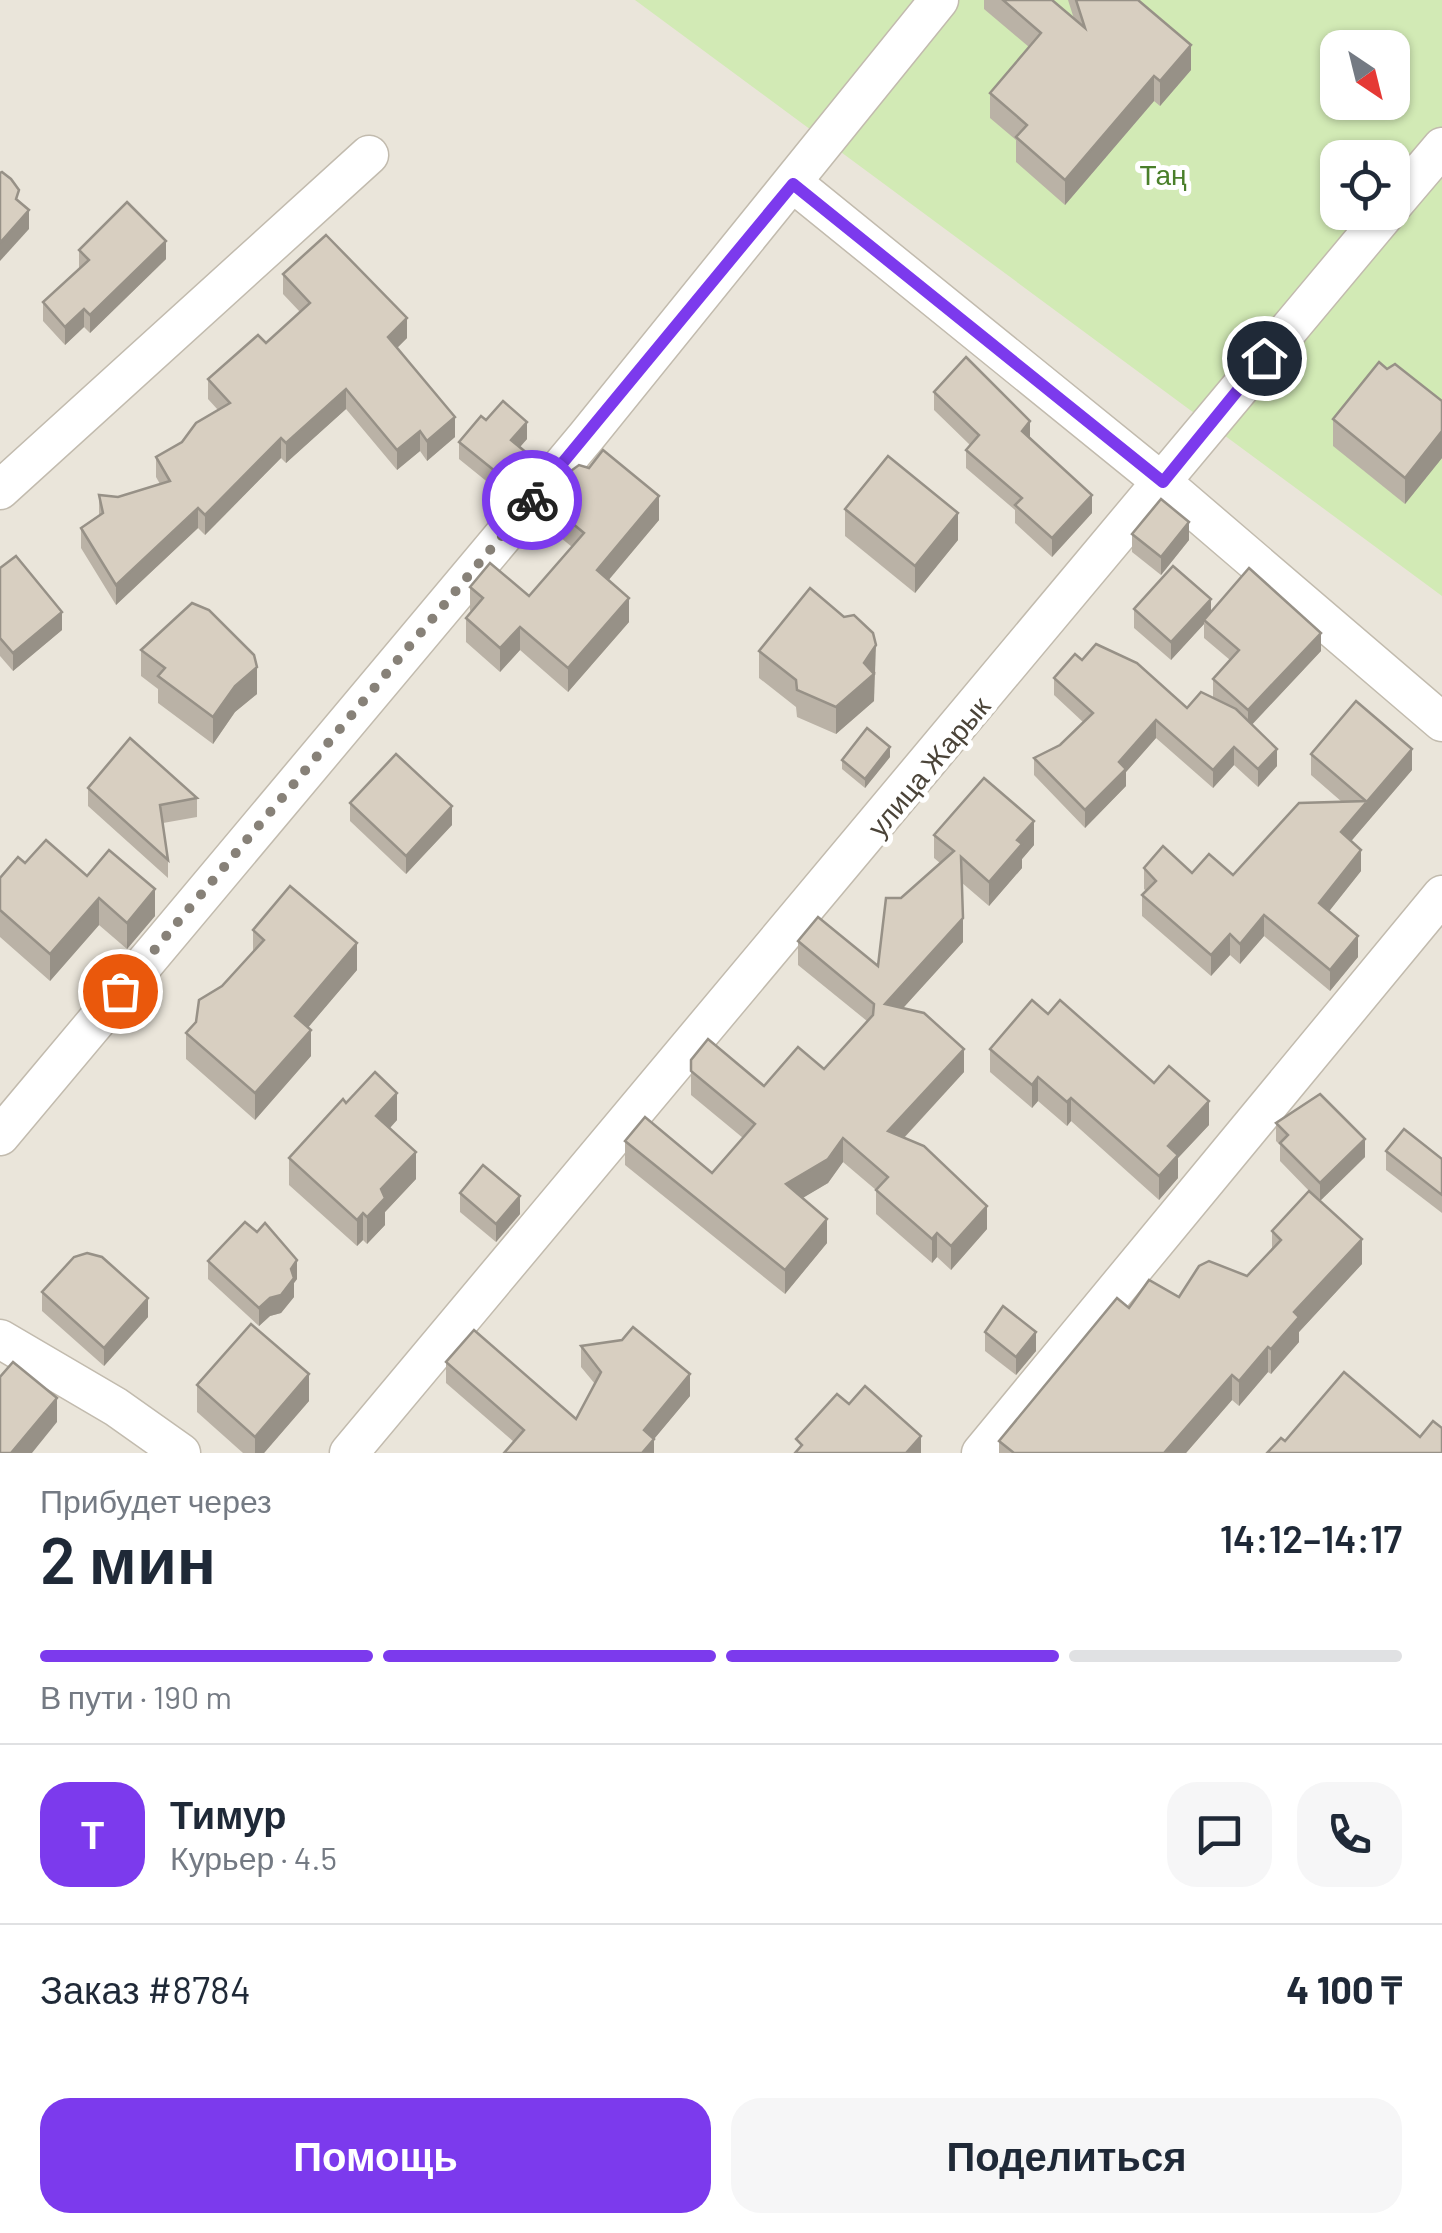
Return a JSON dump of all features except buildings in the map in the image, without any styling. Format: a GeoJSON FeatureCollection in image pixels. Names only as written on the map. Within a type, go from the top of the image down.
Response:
{"type":"FeatureCollection","features":[{"type":"Feature","properties":{"kind":"street"},"geometry":{"type":"LineString","coordinates":[[0,1136],[793,184],[939,0]]}},
{"type":"Feature","properties":{"kind":"street"},"geometry":{"type":"LineString","coordinates":[[1410,185],[1442,147]]}},
{"type":"Feature","properties":{"kind":"street"},"geometry":{"type":"LineString","coordinates":[[0,490],[369,155]]}},
{"type":"Feature","properties":{"kind":"street"},"geometry":{"type":"LineString","coordinates":[[793,184],[1163,482],[1442,722]]}},
{"type":"Feature","properties":{"kind":"street","name":"улица Жарык"},"geometry":{"type":"LineString","coordinates":[[349,1453],[1372,230]]}},
{"type":"Feature","properties":{"kind":"street"},"geometry":{"type":"LineString","coordinates":[[981,1453],[1442,896]]}},
{"type":"Feature","properties":{"kind":"street"},"geometry":{"type":"LineString","coordinates":[[0,1338],[116,1407],[181,1453]]}},
{"type":"Feature","properties":{"kind":"shaded area"},"geometry":{"type":"Polygon","coordinates":[[[0,0],[1442,0],[1442,1453],[0,1453],[0,0]]]}},
{"type":"Feature","properties":{"kind":"green space","name":"Таң"},"geometry":{"type":"Polygon","coordinates":[[[635,0],[1442,0],[1442,596],[635,0]]]}},
{"type":"Feature","properties":{"kind":"way so far"},"geometry":{"type":"LineString","coordinates":[[120,991],[532,500]]}},
{"type":"Feature","properties":{"kind":"route"},"geometry":{"type":"LineString","coordinates":[[532,500],[793,184],[1163,482],[1264,358]]}}]}
